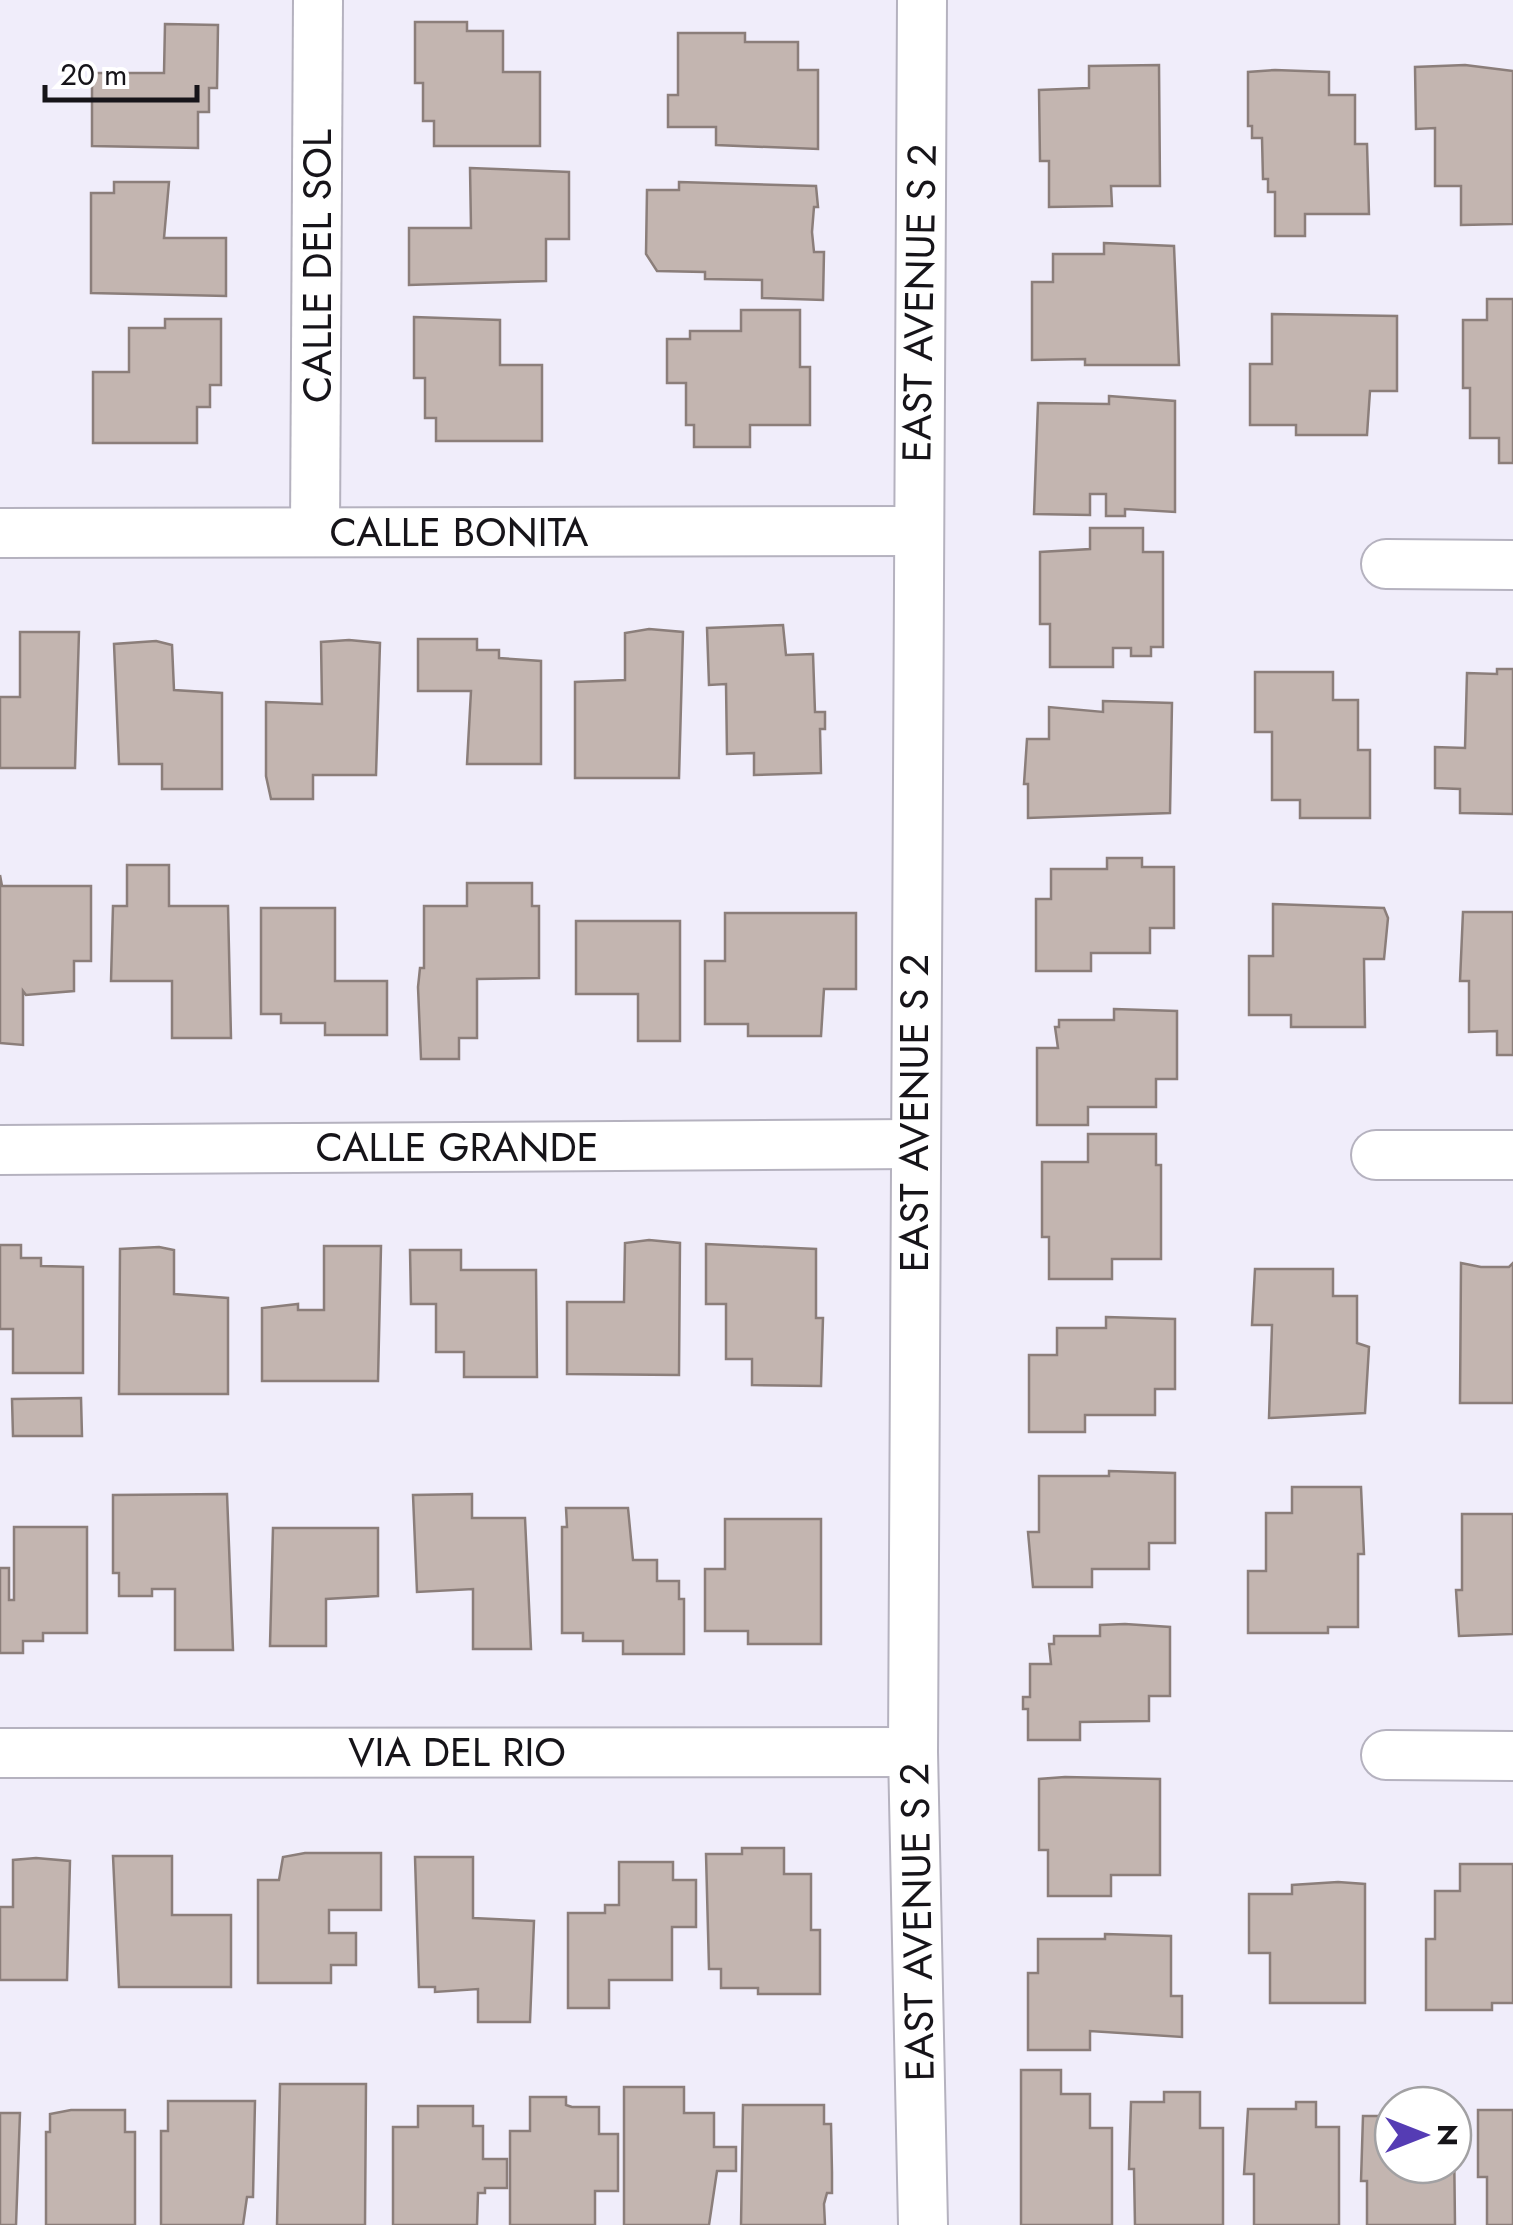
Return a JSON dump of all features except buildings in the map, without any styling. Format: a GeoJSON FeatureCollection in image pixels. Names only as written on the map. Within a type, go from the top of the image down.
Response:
{"type":"FeatureCollection","features":[{"type":"Feature","properties":{"kind":"street","name":"CALLE DEL SOL"},"geometry":{"type":"LineString","coordinates":[[315,532],[318,0]]}},
{"type":"Feature","properties":{"kind":"street","name":"EAST AVENUE S 2"},"geometry":{"type":"LineString","coordinates":[[922,0],[913,1752],[923,2225]]}},
{"type":"Feature","properties":{"kind":"street","name":"CALLE BONITA"},"geometry":{"type":"LineString","coordinates":[[0,533],[917,532]]}},
{"type":"Feature","properties":{"kind":"street"},"geometry":{"type":"LineString","coordinates":[[1386,564],[1513,565]]}},
{"type":"Feature","properties":{"kind":"street","name":"CALLE GRANDE"},"geometry":{"type":"LineString","coordinates":[[0,1150],[914,1144]]}},
{"type":"Feature","properties":{"kind":"street"},"geometry":{"type":"LineString","coordinates":[[1376,1155],[1513,1155]]}},
{"type":"Feature","properties":{"kind":"street","name":"VIA DEL RIO"},"geometry":{"type":"LineString","coordinates":[[0,1753],[913,1752]]}},
{"type":"Feature","properties":{"kind":"street"},"geometry":{"type":"LineString","coordinates":[[1386,1755],[1513,1756]]}}]}
